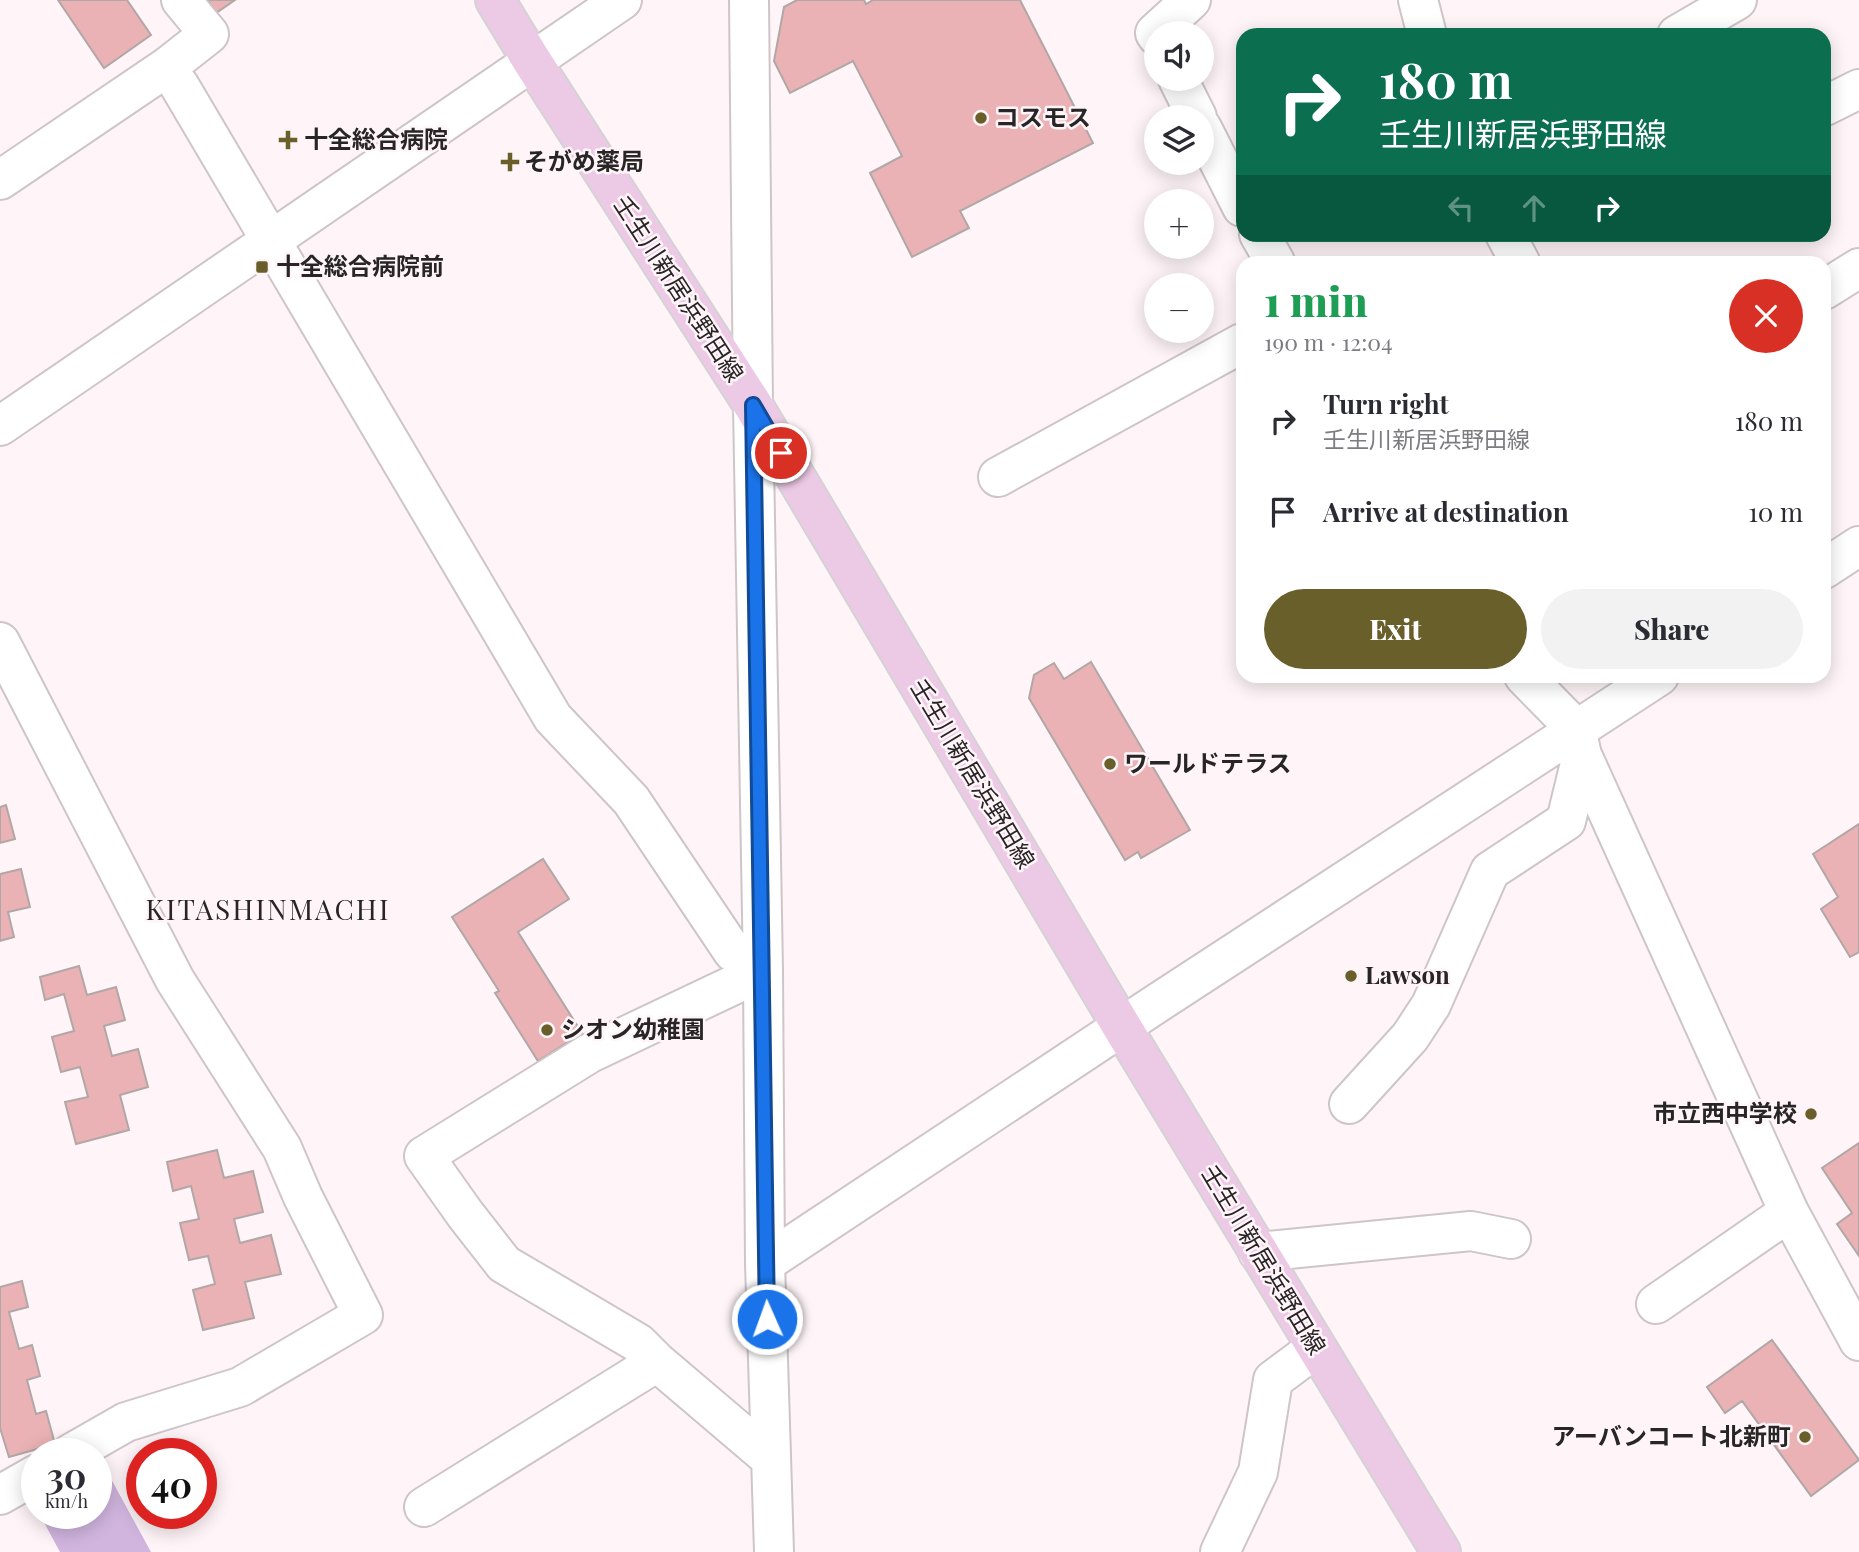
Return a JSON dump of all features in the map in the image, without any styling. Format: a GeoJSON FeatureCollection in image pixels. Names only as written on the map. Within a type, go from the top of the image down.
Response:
{"type":"FeatureCollection","features":[{"type":"Feature","properties":{"kind":"main road","name":"壬生川新居浜野田線"},"geometry":{"type":"LineString","coordinates":[[495,0],[753,405],[1122,1027],[1441,1552]]}},
{"type":"Feature","properties":{"kind":"street"},"geometry":{"type":"LineString","coordinates":[[0,180],[167,67],[209,34],[181,0]]}},
{"type":"Feature","properties":{"kind":"street"},"geometry":{"type":"LineString","coordinates":[[0,426],[622,0]]}},
{"type":"Feature","properties":{"kind":"street"},"geometry":{"type":"LineString","coordinates":[[749,0],[765,1264],[774,1552]]}},
{"type":"Feature","properties":{"kind":"street"},"geometry":{"type":"LineString","coordinates":[[1168,21],[1191,0]]}},
{"type":"Feature","properties":{"kind":"street"},"geometry":{"type":"LineString","coordinates":[[1418,0],[1425,28]]}},
{"type":"Feature","properties":{"kind":"street"},"geometry":{"type":"LineString","coordinates":[[1689,28],[1737,0]]}},
{"type":"Feature","properties":{"kind":"street"},"geometry":{"type":"LineString","coordinates":[[179,85],[554,718],[631,800],[733,952],[763,971]]}},
{"type":"Feature","properties":{"kind":"street"},"geometry":{"type":"LineString","coordinates":[[1831,103],[1859,89]]}},
{"type":"Feature","properties":{"kind":"street"},"geometry":{"type":"LineString","coordinates":[[1214,152],[1236,195]]}},
{"type":"Feature","properties":{"kind":"street"},"geometry":{"type":"LineString","coordinates":[[1831,286],[1859,268]]}},
{"type":"Feature","properties":{"kind":"street"},"geometry":{"type":"LineString","coordinates":[[998,477],[1236,346]]}},
{"type":"Feature","properties":{"kind":"street"},"geometry":{"type":"LineString","coordinates":[[1831,564],[1859,546]]}},
{"type":"Feature","properties":{"kind":"street"},"geometry":{"type":"LineString","coordinates":[[0,642],[175,979],[282,1148],[303,1197],[363,1315],[240,1387],[126,1422],[98,1438]]}},
{"type":"Feature","properties":{"kind":"street"},"geometry":{"type":"LineString","coordinates":[[1530,683],[1579,742],[1789,1212],[1859,1341]]}},
{"type":"Feature","properties":{"kind":"street"},"geometry":{"type":"LineString","coordinates":[[765,1264],[1122,1027],[1579,742],[1651,683]]}},
{"type":"Feature","properties":{"kind":"street"},"geometry":{"type":"LineString","coordinates":[[1349,1104],[1410,1038],[1431,1005],[1490,871],[1566,821],[1579,742]]}},
{"type":"Feature","properties":{"kind":"street"},"geometry":{"type":"LineString","coordinates":[[763,971],[590,1053],[424,1156],[504,1264],[638,1343],[656,1362],[771,1459]]}},
{"type":"Feature","properties":{"kind":"street"},"geometry":{"type":"LineString","coordinates":[[1656,1304],[1789,1212]]}},
{"type":"Feature","properties":{"kind":"street"},"geometry":{"type":"LineString","coordinates":[[1258,1252],[1471,1231],[1511,1239]]}},
{"type":"Feature","properties":{"kind":"street"},"geometry":{"type":"LineString","coordinates":[[1220,1552],[1258,1472],[1273,1380],[1317,1348]]}},
{"type":"Feature","properties":{"kind":"street"},"geometry":{"type":"LineString","coordinates":[[424,1507],[656,1362]]}},
{"type":"Feature","properties":{"kind":"street"},"geometry":{"type":"LineString","coordinates":[[0,1495],[21,1483]]}},
{"type":"Feature","properties":{"kind":"shaded area"},"geometry":{"type":"Polygon","coordinates":[[[112,1481],[126,1506],[126,1529],[138,1529],[151,1552],[60,1552],[48,1529],[112,1529],[112,1481]]]}},
{"type":"Feature","properties":{"kind":"building"},"geometry":{"type":"Polygon","coordinates":[[[58,0],[127,0],[151,35],[104,68],[58,0]]]}},
{"type":"Feature","properties":{"kind":"building"},"geometry":{"type":"Polygon","coordinates":[[[208,0],[235,0],[216,13],[208,0]]]}},
{"type":"Feature","properties":{"kind":"building","name":"コスモス"},"geometry":{"type":"Polygon","coordinates":[[[797,0],[864,0],[866,4],[873,0],[1020,0],[1093,143],[960,211],[969,228],[912,257],[870,173],[902,156],[853,61],[790,93],[774,61],[784,7],[797,0]]]}},
{"type":"Feature","properties":{"kind":"building","name":"ワールドテラス"},"geometry":{"type":"Polygon","coordinates":[[[1091,662],[1190,830],[1141,858],[1138,852],[1125,860],[1029,698],[1034,675],[1054,663],[1064,679],[1091,662]]]}},
{"type":"Feature","properties":{"kind":"building"},"geometry":{"type":"Polygon","coordinates":[[[6,805],[15,839],[0,843],[0,807],[6,805]]]}},
{"type":"Feature","properties":{"kind":"building"},"geometry":{"type":"Polygon","coordinates":[[[1859,824],[1859,952],[1850,957],[1821,909],[1838,897],[1813,854],[1859,824]]]}},
{"type":"Feature","properties":{"kind":"building"},"geometry":{"type":"Polygon","coordinates":[[[543,859],[569,899],[518,932],[582,1033],[538,1061],[495,993],[499,991],[452,917],[543,859]]]}},
{"type":"Feature","properties":{"kind":"building"},"geometry":{"type":"Polygon","coordinates":[[[21,869],[30,907],[8,912],[14,937],[0,941],[0,874],[21,869]]]}},
{"type":"Feature","properties":{"kind":"building"},"geometry":{"type":"Polygon","coordinates":[[[79,966],[87,995],[116,987],[125,1020],[104,1026],[112,1056],[138,1049],[148,1087],[120,1095],[129,1130],[76,1144],[65,1102],[88,1097],[80,1067],[61,1072],[52,1037],[74,1031],[64,994],[45,1000],[40,977],[79,966]]]}},
{"type":"Feature","properties":{"kind":"building"},"geometry":{"type":"Polygon","coordinates":[[[1859,1143],[1859,1256],[1837,1224],[1852,1213],[1822,1168],[1859,1143]]]}},
{"type":"Feature","properties":{"kind":"building"},"geometry":{"type":"Polygon","coordinates":[[[217,1150],[224,1178],[253,1171],[263,1212],[234,1219],[240,1243],[271,1235],[281,1274],[245,1282],[254,1318],[203,1330],[193,1290],[215,1284],[208,1256],[189,1260],[180,1223],[199,1219],[191,1186],[173,1191],[167,1162],[217,1150]]]}},
{"type":"Feature","properties":{"kind":"building"},"geometry":{"type":"Polygon","coordinates":[[[22,1281],[28,1307],[9,1312],[19,1349],[32,1345],[40,1376],[27,1380],[36,1414],[46,1411],[53,1438],[21,1438],[21,1454],[9,1457],[0,1428],[0,1287],[22,1281]]]}},
{"type":"Feature","properties":{"kind":"building","name":"アーバンコート北新町"},"geometry":{"type":"Polygon","coordinates":[[[1772,1340],[1859,1460],[1811,1496],[1742,1401],[1725,1413],[1707,1387],[1772,1340]]]}},
{"type":"Feature","properties":{"kind":"place","name":"コスモス"},"geometry":{"type":"Point","coordinates":[981,118]}},
{"type":"Feature","properties":{"kind":"place","name":"十全総合病院"},"geometry":{"type":"Point","coordinates":[288,140]}},
{"type":"Feature","properties":{"kind":"place","name":"そがめ薬局"},"geometry":{"type":"Point","coordinates":[510,162]}},
{"type":"Feature","properties":{"kind":"place","name":"十全総合病院前"},"geometry":{"type":"Point","coordinates":[262,267]}},
{"type":"Feature","properties":{"kind":"place","name":"ワールドテラス"},"geometry":{"type":"Point","coordinates":[1110,764]}},
{"type":"Feature","properties":{"kind":"place","name":"Lawson"},"geometry":{"type":"Point","coordinates":[1351,976]}},
{"type":"Feature","properties":{"kind":"place","name":"シオン幼稚園"},"geometry":{"type":"Point","coordinates":[547,1030]}},
{"type":"Feature","properties":{"kind":"place","name":"市立西中学校"},"geometry":{"type":"Point","coordinates":[1811,1114]}},
{"type":"Feature","properties":{"kind":"place","name":"アーバンコート北新町"},"geometry":{"type":"Point","coordinates":[1805,1437]}},
{"type":"Feature","properties":{"kind":"district","name":"KITASHINMACHI"},"geometry":{"type":"Point","coordinates":[268,910]}},
{"type":"Feature","properties":{"kind":"route"},"geometry":{"type":"LineString","coordinates":[[767,1319],[753,405],[781,453]]}}]}
